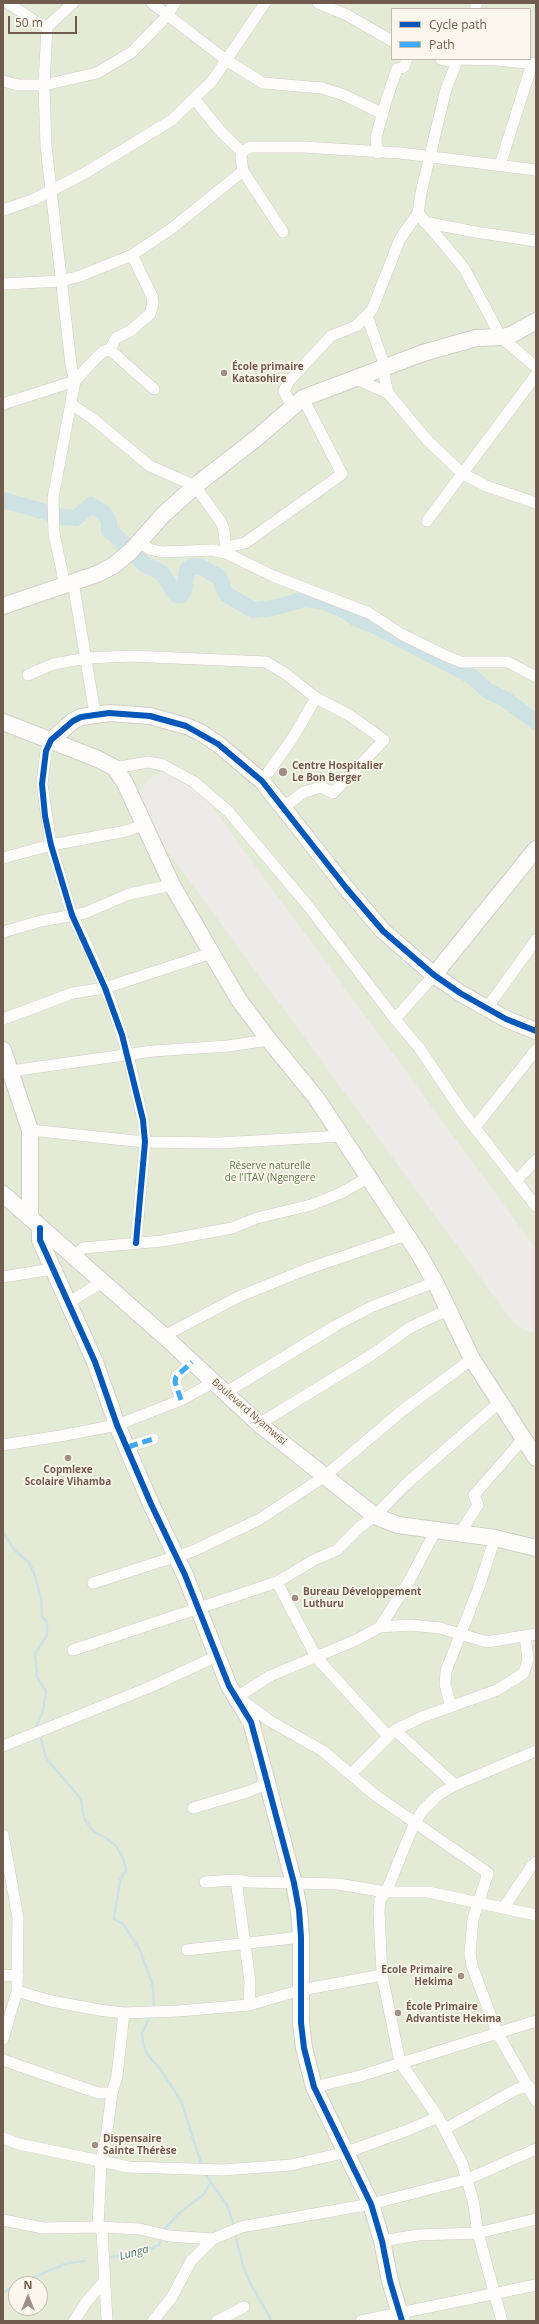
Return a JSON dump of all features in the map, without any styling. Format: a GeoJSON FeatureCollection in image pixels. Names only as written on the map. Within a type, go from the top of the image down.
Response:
{"type":"FeatureCollection","features":[{"type":"Feature","properties":{"kind":"street"},"geometry":{"type":"LineString","coordinates":[[8,3],[36,22],[47,27]]}},
{"type":"Feature","properties":{"kind":"street"},"geometry":{"type":"LineString","coordinates":[[73,3],[47,27],[44,85],[50,191],[71,365],[76,381]]}},
{"type":"Feature","properties":{"kind":"street"},"geometry":{"type":"LineString","coordinates":[[152,3],[226,60],[264,83],[322,88],[344,95],[383,114]]}},
{"type":"Feature","properties":{"kind":"street"},"geometry":{"type":"LineString","coordinates":[[3,81],[25,85],[44,85],[97,73],[116,63],[132,52],[167,16],[175,3]]}},
{"type":"Feature","properties":{"kind":"street"},"geometry":{"type":"LineString","coordinates":[[3,210],[35,199],[155,132],[194,100],[212,81],[266,3]]}},
{"type":"Feature","properties":{"kind":"street"},"geometry":{"type":"LineString","coordinates":[[318,3],[347,15],[391,40]]}},
{"type":"Feature","properties":{"kind":"street"},"geometry":{"type":"LineString","coordinates":[[377,153],[376,136],[397,69],[404,67],[407,60]]}},
{"type":"Feature","properties":{"kind":"street"},"geometry":{"type":"LineString","coordinates":[[443,60],[448,62],[455,60]]}},
{"type":"Feature","properties":{"kind":"street"},"geometry":{"type":"LineString","coordinates":[[458,60],[446,89],[421,193],[421,217],[464,268],[501,337],[536,367]]}},
{"type":"Feature","properties":{"kind":"street"},"geometry":{"type":"LineString","coordinates":[[497,60],[535,64],[500,165]]}},
{"type":"Feature","properties":{"kind":"street"},"geometry":{"type":"LineString","coordinates":[[194,100],[222,133],[242,152]]}},
{"type":"Feature","properties":{"kind":"street"},"geometry":{"type":"LineString","coordinates":[[283,232],[243,172],[240,158],[242,152],[250,147],[267,146],[377,153],[536,170]]}},
{"type":"Feature","properties":{"kind":"street"},"geometry":{"type":"LineString","coordinates":[[3,284],[61,281],[80,276],[132,255],[171,229],[243,172]]}},
{"type":"Feature","properties":{"kind":"street"},"geometry":{"type":"LineString","coordinates":[[421,217],[475,232],[536,241]]}},
{"type":"Feature","properties":{"kind":"street"},"geometry":{"type":"LineString","coordinates":[[138,544],[149,549],[162,552],[227,550],[245,543],[342,474],[297,403],[284,391],[289,381],[331,336],[356,326],[367,316],[378,299],[388,266],[400,239],[421,217]]}},
{"type":"Feature","properties":{"kind":"street"},"geometry":{"type":"LineString","coordinates":[[110,350],[116,338],[130,331],[150,314],[153,304],[152,296],[132,255]]}},
{"type":"Feature","properties":{"kind":"street"},"geometry":{"type":"LineString","coordinates":[[367,316],[385,367],[384,375],[388,393]]}},
{"type":"Feature","properties":{"kind":"street"},"geometry":{"type":"LineString","coordinates":[[3,606],[97,574],[123,560],[163,515],[195,486],[258,437],[297,403],[334,385],[356,379],[385,367],[462,341],[483,337],[501,337],[525,329],[536,321]]}},
{"type":"Feature","properties":{"kind":"street"},"geometry":{"type":"LineString","coordinates":[[95,714],[87,658],[69,584],[57,553],[53,520],[53,498],[76,381],[96,358],[104,351],[110,350],[115,352],[154,389]]}},
{"type":"Feature","properties":{"kind":"street"},"geometry":{"type":"LineString","coordinates":[[427,521],[536,375]]}},
{"type":"Feature","properties":{"kind":"street"},"geometry":{"type":"LineString","coordinates":[[356,379],[388,393],[428,441],[463,474],[486,486],[536,503]]}},
{"type":"Feature","properties":{"kind":"street"},"geometry":{"type":"LineString","coordinates":[[3,404],[76,381]]}},
{"type":"Feature","properties":{"kind":"street"},"geometry":{"type":"LineString","coordinates":[[71,404],[92,418],[150,466],[195,486],[221,522],[227,550],[273,576],[370,613],[401,634],[446,656],[461,662],[508,662],[536,678]]}},
{"type":"Feature","properties":{"kind":"street"},"geometry":{"type":"LineString","coordinates":[[28,675],[53,664],[87,658],[131,656],[266,662],[286,674],[316,698],[349,714],[384,740],[333,793],[322,787],[304,792],[284,807]]}},
{"type":"Feature","properties":{"kind":"street"},"geometry":{"type":"LineString","coordinates":[[262,781],[292,739],[316,698]]}},
{"type":"Feature","properties":{"kind":"street"},"geometry":{"type":"LineString","coordinates":[[136,1243],[145,1142],[143,1120],[128,1055],[105,988],[72,915],[51,845],[42,784],[46,751],[51,740],[73,721],[95,714],[132,713],[186,726],[218,744],[262,781],[372,919],[434,975],[460,993],[506,1019],[536,1031]]}},
{"type":"Feature","properties":{"kind":"street"},"geometry":{"type":"LineString","coordinates":[[3,722],[51,740],[115,768],[125,783],[172,885],[239,1000],[269,1040],[318,1099],[369,1177],[435,1282],[447,1310],[472,1359],[536,1458]]}},
{"type":"Feature","properties":{"kind":"street"},"geometry":{"type":"LineString","coordinates":[[115,768],[148,762],[163,764],[194,782],[217,800],[244,829],[309,907],[395,1019],[420,1049],[475,1127],[536,1206]]}},
{"type":"Feature","properties":{"kind":"street"},"geometry":{"type":"LineString","coordinates":[[3,858],[51,845],[126,831],[144,825]]}},
{"type":"Feature","properties":{"kind":"street"},"geometry":{"type":"LineString","coordinates":[[395,1019],[434,975],[536,849]]}},
{"type":"Feature","properties":{"kind":"street"},"geometry":{"type":"LineString","coordinates":[[3,932],[85,913],[129,894],[172,885]]}},
{"type":"Feature","properties":{"kind":"street"},"geometry":{"type":"LineString","coordinates":[[487,1008],[536,940]]}},
{"type":"Feature","properties":{"kind":"street"},"geometry":{"type":"LineString","coordinates":[[3,1019],[73,993],[105,988],[212,953]]}},
{"type":"Feature","properties":{"kind":"street"},"geometry":{"type":"LineString","coordinates":[[11,1070],[153,1051],[228,1046],[269,1040]]}},
{"type":"Feature","properties":{"kind":"street"},"geometry":{"type":"LineString","coordinates":[[3,1050],[30,1130],[35,1223],[40,1240],[95,1362],[117,1425],[200,1609],[229,1686],[251,1722],[294,1882],[301,1937],[301,2023],[304,2048],[314,2087],[372,2204],[382,2241],[390,2281],[401,2318]]}},
{"type":"Feature","properties":{"kind":"street"},"geometry":{"type":"LineString","coordinates":[[475,1127],[536,1050]]}},
{"type":"Feature","properties":{"kind":"street"},"geometry":{"type":"LineString","coordinates":[[30,1130],[145,1142],[219,1143],[342,1136]]}},
{"type":"Feature","properties":{"kind":"street"},"geometry":{"type":"LineString","coordinates":[[517,1180],[536,1160]]}},
{"type":"Feature","properties":{"kind":"street"},"geometry":{"type":"LineString","coordinates":[[73,1257],[83,1248],[162,1241],[232,1228],[257,1218],[311,1205],[341,1193],[369,1177]]}},
{"type":"Feature","properties":{"kind":"street","name":"Boulevard Nyamwisi"},"geometry":{"type":"LineString","coordinates":[[3,1194],[164,1336],[259,1424],[375,1516],[398,1525],[435,1532],[460,1533],[495,1538],[536,1548]]}},
{"type":"Feature","properties":{"kind":"street"},"geometry":{"type":"LineString","coordinates":[[164,1336],[238,1297],[307,1269],[406,1235]]}},
{"type":"Feature","properties":{"kind":"street"},"geometry":{"type":"LineString","coordinates":[[3,1277],[52,1269]]}},
{"type":"Feature","properties":{"kind":"street"},"geometry":{"type":"LineString","coordinates":[[68,1303],[102,1282]]}},
{"type":"Feature","properties":{"kind":"street"},"geometry":{"type":"LineString","coordinates":[[3,1444],[60,1436],[117,1425],[160,1406],[181,1400],[199,1392],[219,1387],[371,1307],[435,1282]]}},
{"type":"Feature","properties":{"kind":"street"},"geometry":{"type":"LineString","coordinates":[[259,1424],[373,1354],[409,1328],[447,1310]]}},
{"type":"Feature","properties":{"kind":"street"},"geometry":{"type":"LineString","coordinates":[[93,1583],[176,1557],[260,1519],[325,1476],[403,1410],[472,1359]]}},
{"type":"Feature","properties":{"kind":"street"},"geometry":{"type":"LineString","coordinates":[[181,1400],[175,1388],[176,1377],[192,1362]]}},
{"type":"Feature","properties":{"kind":"street"},"geometry":{"type":"LineString","coordinates":[[73,1650],[155,1621],[200,1609],[277,1582],[314,1560],[337,1550],[360,1527],[375,1516],[404,1485],[500,1402]]}},
{"type":"Feature","properties":{"kind":"street"},"geometry":{"type":"LineString","coordinates":[[128,1447],[153,1439]]}},
{"type":"Feature","properties":{"kind":"street"},"geometry":{"type":"LineString","coordinates":[[460,1533],[478,1505],[474,1495],[523,1439]]}},
{"type":"Feature","properties":{"kind":"street"},"geometry":{"type":"LineString","coordinates":[[380,1627],[408,1583],[435,1532]]}},
{"type":"Feature","properties":{"kind":"street"},"geometry":{"type":"LineString","coordinates":[[451,1707],[445,1684],[446,1671],[461,1634],[495,1538]]}},
{"type":"Feature","properties":{"kind":"street"},"geometry":{"type":"LineString","coordinates":[[277,1582],[316,1657],[392,1733],[455,1785]]}},
{"type":"Feature","properties":{"kind":"street"},"geometry":{"type":"LineString","coordinates":[[237,1697],[270,1676],[316,1657],[380,1627],[411,1624],[440,1628],[487,1642],[531,1635],[528,1659],[524,1673],[497,1690],[422,1717],[392,1733],[351,1774]]}},
{"type":"Feature","properties":{"kind":"street"},"geometry":{"type":"LineString","coordinates":[[3,1746],[150,1687],[217,1656]]}},
{"type":"Feature","properties":{"kind":"street"},"geometry":{"type":"LineString","coordinates":[[237,1697],[270,1721],[323,1751],[375,1795],[488,1873],[473,1919],[470,1953],[476,1977],[497,2032],[529,2086],[536,2101]]}},
{"type":"Feature","properties":{"kind":"street"},"geometry":{"type":"LineString","coordinates":[[502,2321],[478,2233],[468,2179],[445,2129],[400,2062],[382,1975],[379,1912],[380,1900],[386,1892],[415,1822],[423,1810],[438,1795],[455,1785],[535,1754]]}},
{"type":"Feature","properties":{"kind":"street"},"geometry":{"type":"LineString","coordinates":[[193,1808],[250,1791],[268,1783]]}},
{"type":"Feature","properties":{"kind":"street"},"geometry":{"type":"LineString","coordinates":[[3,1835],[18,1918],[17,1991],[3,2039]]}},
{"type":"Feature","properties":{"kind":"street"},"geometry":{"type":"LineString","coordinates":[[504,1907],[536,1862]]}},
{"type":"Feature","properties":{"kind":"street"},"geometry":{"type":"LineString","coordinates":[[236,1880],[240,1915],[246,1942],[250,1981],[249,2005]]}},
{"type":"Feature","properties":{"kind":"street"},"geometry":{"type":"LineString","coordinates":[[205,1882],[236,1880],[249,1882],[294,1882],[338,1884],[386,1892],[428,1892],[536,1915]]}},
{"type":"Feature","properties":{"kind":"street"},"geometry":{"type":"LineString","coordinates":[[187,1950],[246,1942],[301,1937]]}},
{"type":"Feature","properties":{"kind":"street"},"geometry":{"type":"LineString","coordinates":[[3,1974],[18,1976]]}},
{"type":"Feature","properties":{"kind":"street"},"geometry":{"type":"LineString","coordinates":[[17,1991],[51,2001],[124,2013],[178,2011],[249,2005],[301,1990],[382,1975]]}},
{"type":"Feature","properties":{"kind":"street"},"geometry":{"type":"LineString","coordinates":[[107,2321],[102,2231],[98,2226],[101,2162],[108,2131],[112,2093],[117,2076],[124,2013]]}},
{"type":"Feature","properties":{"kind":"street"},"geometry":{"type":"LineString","coordinates":[[314,2087],[360,2076],[400,2062],[536,2021]]}},
{"type":"Feature","properties":{"kind":"street"},"geometry":{"type":"LineString","coordinates":[[3,2060],[98,2093],[112,2093]]}},
{"type":"Feature","properties":{"kind":"street"},"geometry":{"type":"LineString","coordinates":[[445,2129],[517,2089],[529,2086]]}},
{"type":"Feature","properties":{"kind":"street"},"geometry":{"type":"LineString","coordinates":[[3,2138],[19,2144],[101,2162],[129,2166],[223,2170],[291,2165],[347,2152],[408,2130],[438,2117]]}},
{"type":"Feature","properties":{"kind":"street"},"geometry":{"type":"LineString","coordinates":[[153,2321],[162,2316],[191,2261],[213,2239],[241,2228],[372,2204],[468,2179],[536,2149]]}},
{"type":"Feature","properties":{"kind":"street"},"geometry":{"type":"LineString","coordinates":[[382,2241],[418,2235],[478,2233],[536,2219]]}},
{"type":"Feature","properties":{"kind":"street"},"geometry":{"type":"LineString","coordinates":[[3,2220],[43,2228],[98,2226],[140,2229],[169,2236],[213,2239]]}},
{"type":"Feature","properties":{"kind":"street"},"geometry":{"type":"LineString","coordinates":[[74,2321],[87,2301],[104,2282]]}},
{"type":"Feature","properties":{"kind":"street"},"geometry":{"type":"LineString","coordinates":[[361,2321],[401,2318],[494,2293],[536,2284]]}},
{"type":"Feature","properties":{"kind":"street"},"geometry":{"type":"LineString","coordinates":[[217,2321],[244,2307]]}},
{"type":"Feature","properties":{"kind":"green space","name":"Réserve naturelle de l'ITAV (Ngengere"},"geometry":{"type":"Polygon","coordinates":[[[3,3],[536,3],[536,2321],[3,2321],[3,3]]]}},
{"type":"Feature","properties":{"kind":"waterway"},"geometry":{"type":"LineString","coordinates":[[3,500],[63,517],[76,518],[91,505],[103,512],[109,520],[109,531],[114,534],[144,564],[162,573],[176,595],[181,595],[184,591],[187,569],[192,566],[201,567],[219,577],[226,594],[253,610],[272,608],[306,599],[324,602],[345,611],[358,620],[373,625],[471,676],[488,691],[505,699],[536,722]]}},
{"type":"Feature","properties":{"kind":"waterway"},"geometry":{"type":"LineString","coordinates":[[3,1532],[15,1551],[29,1562],[34,1573],[41,1598],[42,1617],[47,1622],[47,1635],[35,1654],[37,1677],[46,1691],[43,1711],[36,1727]]}},
{"type":"Feature","properties":{"kind":"waterway"},"geometry":{"type":"LineString","coordinates":[[40,1735],[46,1758],[81,1799],[84,1818],[93,1831],[106,1838],[116,1846],[123,1858],[126,1870],[120,1880],[114,1919],[123,1924],[140,1950],[153,1986],[154,2008]]}},
{"type":"Feature","properties":{"kind":"waterway"},"geometry":{"type":"LineString","coordinates":[[150,2016],[142,2033],[143,2044],[147,2054],[161,2070],[181,2101],[202,2166]]}},
{"type":"Feature","properties":{"kind":"waterway"},"geometry":{"type":"LineString","coordinates":[[204,2172],[228,2207],[234,2227]]}},
{"type":"Feature","properties":{"kind":"waterway","name":"Lunga"},"geometry":{"type":"LineString","coordinates":[[163,2231],[178,2214],[204,2194],[211,2182]]}},
{"type":"Feature","properties":{"kind":"waterway"},"geometry":{"type":"LineString","coordinates":[[235,2234],[243,2266],[250,2283],[272,2321]]}},
{"type":"Feature","properties":{"kind":"waterway","name":"Lunga"},"geometry":{"type":"LineString","coordinates":[[106,2258],[146,2251],[159,2245],[162,2237]]}},
{"type":"Feature","properties":{"kind":"waterway","name":"Lunga"},"geometry":{"type":"LineString","coordinates":[[37,2276],[67,2263],[86,2261]]}},
{"type":"Feature","properties":{"kind":"waterway","name":"Lunga"},"geometry":{"type":"LineString","coordinates":[[3,2292],[8,2290]]}},
{"type":"Feature","properties":{"kind":"runway"},"geometry":{"type":"LineString","coordinates":[[170,802],[536,1301]]}},
{"type":"Feature","properties":{"kind":"marked path"},"geometry":{"type":"LineString","coordinates":[[181,1400],[175,1382],[176,1377],[192,1362]]}},
{"type":"Feature","properties":{"kind":"marked path"},"geometry":{"type":"LineString","coordinates":[[128,1447],[153,1439]]}},
{"type":"Feature","properties":{"kind":"cycle path"},"geometry":{"type":"LineString","coordinates":[[136,1243],[145,1142],[143,1120],[122,1035],[105,988],[72,915],[51,845],[45,816],[42,784],[46,751],[51,740],[73,721],[81,717],[109,713],[150,716],[186,726],[218,744],[262,781],[347,889],[383,931],[434,975],[460,993],[506,1019],[536,1031]]}},
{"type":"Feature","properties":{"kind":"cycle path"},"geometry":{"type":"LineString","coordinates":[[40,1228],[40,1240],[95,1362],[117,1425],[151,1504],[185,1575],[229,1686],[251,1722],[294,1883],[299,1910],[301,1937],[301,2023],[304,2048],[314,2087],[371,2204],[382,2241],[390,2281],[402,2321]]}},
{"type":"Feature","properties":{"kind":"place","name":"École primaire Katasohire"},"geometry":{"type":"Point","coordinates":[224,373]}},
{"type":"Feature","properties":{"kind":"place","name":"Centre Hospitalier Le Bon Berger"},"geometry":{"type":"Point","coordinates":[283,772]}},
{"type":"Feature","properties":{"kind":"place","name":"Copmlexe Scolaire Vihamba"},"geometry":{"type":"Point","coordinates":[68,1458]}},
{"type":"Feature","properties":{"kind":"place","name":"Bureau Développement Luthuru"},"geometry":{"type":"Point","coordinates":[295,1598]}},
{"type":"Feature","properties":{"kind":"place","name":"Ecole Primaire Hekima"},"geometry":{"type":"Point","coordinates":[461,1976]}},
{"type":"Feature","properties":{"kind":"place","name":"École Primaire Advantiste Hekima"},"geometry":{"type":"Point","coordinates":[398,2013]}},
{"type":"Feature","properties":{"kind":"place","name":"Dispensaire Sainte Thérèse"},"geometry":{"type":"Point","coordinates":[95,2145]}}]}
